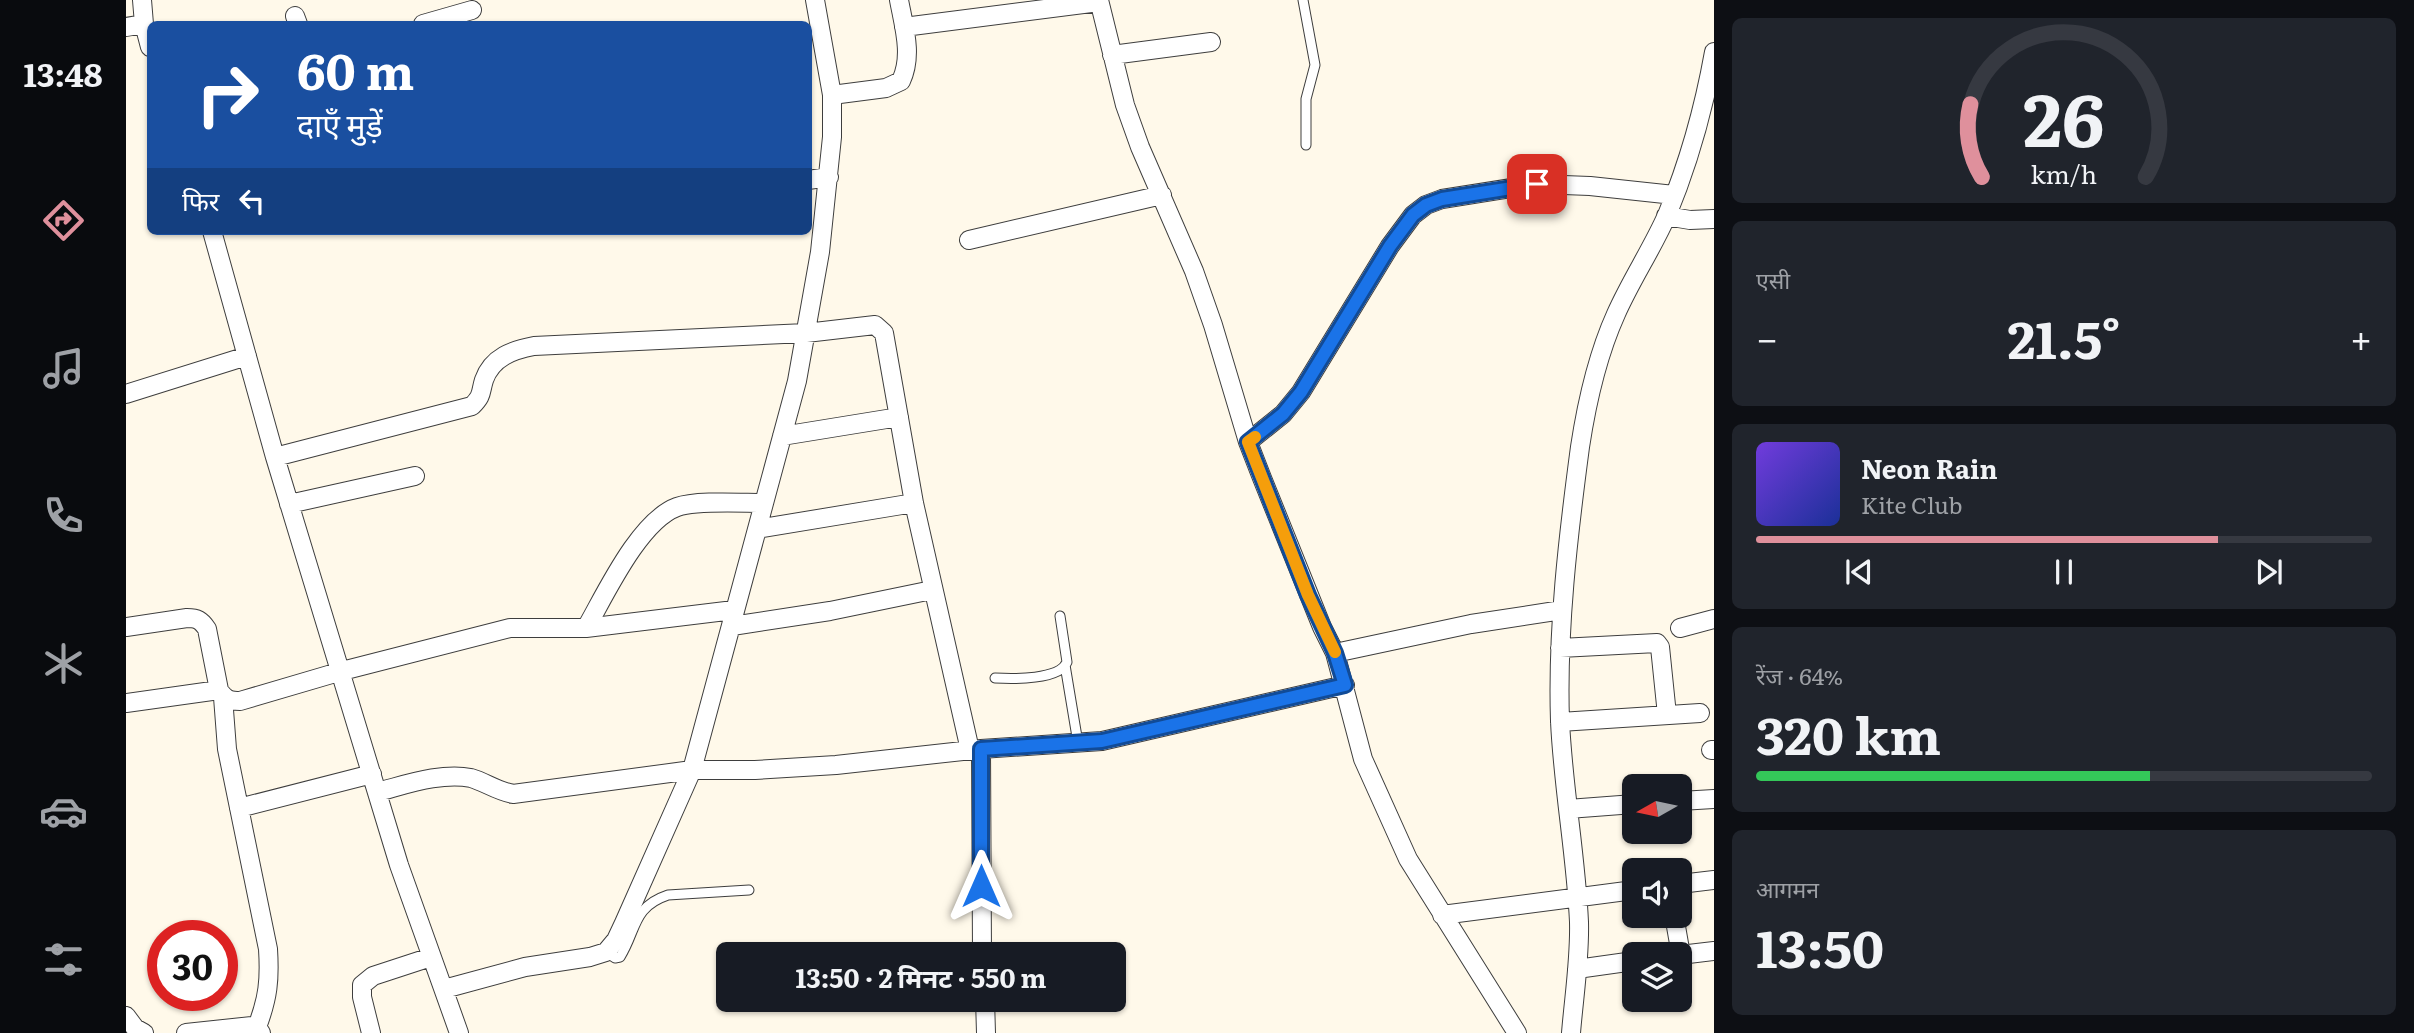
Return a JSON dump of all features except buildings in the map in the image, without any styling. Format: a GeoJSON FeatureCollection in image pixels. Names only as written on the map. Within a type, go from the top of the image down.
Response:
{"type":"FeatureCollection","features":[{"type":"Feature","properties":{"kind":"street"},"geometry":{"type":"LineString","coordinates":[[142,0],[135,26],[147,43]]}},
{"type":"Feature","properties":{"kind":"street"},"geometry":{"type":"LineString","coordinates":[[444,989],[525,967],[606,952],[620,931],[692,769],[782,436],[806,334],[820,252],[829,177],[832,95],[815,0]]}},
{"type":"Feature","properties":{"kind":"street"},"geometry":{"type":"LineString","coordinates":[[832,95],[887,88],[901,81],[907,69],[899,0]]}},
{"type":"Feature","properties":{"kind":"street"},"geometry":{"type":"LineString","coordinates":[[904,27],[1099,1],[1125,105],[1194,271],[1248,442],[1308,595],[1335,653],[1363,760],[1408,859],[1517,1033]]}},
{"type":"Feature","properties":{"kind":"street"},"geometry":{"type":"LineString","coordinates":[[434,21],[472,10]]}},
{"type":"Feature","properties":{"kind":"street"},"geometry":{"type":"LineString","coordinates":[[1112,55],[1211,42]]}},
{"type":"Feature","properties":{"kind":"street"},"geometry":{"type":"LineString","coordinates":[[1571,1033],[1577,969],[1577,897],[1560,722],[1560,648],[1580,446],[1592,380],[1603,344],[1666,216],[1686,164],[1705,101],[1714,52]]}},
{"type":"Feature","properties":{"kind":"street"},"geometry":{"type":"LineString","coordinates":[[812,179],[829,177]]}},
{"type":"Feature","properties":{"kind":"street"},"geometry":{"type":"LineString","coordinates":[[1248,442],[1283,414],[1301,392],[1390,246],[1413,215],[1426,205],[1442,199],[1537,184],[1590,186],[1674,195]]}},
{"type":"Feature","properties":{"kind":"street"},"geometry":{"type":"LineString","coordinates":[[969,240],[1161,195]]}},
{"type":"Feature","properties":{"kind":"street"},"geometry":{"type":"LineString","coordinates":[[1666,216],[1690,220],[1714,219]]}},
{"type":"Feature","properties":{"kind":"street"},"geometry":{"type":"LineString","coordinates":[[219,235],[247,356],[289,504],[374,783],[459,1033]]}},
{"type":"Feature","properties":{"kind":"street"},"geometry":{"type":"LineString","coordinates":[[275,457],[472,406],[481,397],[492,365],[510,351],[522,348],[578,343],[806,334],[865,325],[881,328],[932,590],[975,749],[982,942]]}},
{"type":"Feature","properties":{"kind":"street"},"geometry":{"type":"LineString","coordinates":[[126,394],[247,356]]}},
{"type":"Feature","properties":{"kind":"street"},"geometry":{"type":"LineString","coordinates":[[782,436],[899,417]]}},
{"type":"Feature","properties":{"kind":"street"},"geometry":{"type":"LineString","coordinates":[[289,504],[415,476]]}},
{"type":"Feature","properties":{"kind":"street"},"geometry":{"type":"LineString","coordinates":[[586,628],[628,555],[645,533],[666,513],[677,507],[692,505],[764,503]]}},
{"type":"Feature","properties":{"kind":"street"},"geometry":{"type":"LineString","coordinates":[[757,529],[914,503]]}},
{"type":"Feature","properties":{"kind":"street"},"geometry":{"type":"LineString","coordinates":[[126,702],[221,693],[230,701],[240,701],[342,671],[510,628],[586,628],[830,611],[932,590]]}},
{"type":"Feature","properties":{"kind":"street"},"geometry":{"type":"LineString","coordinates":[[1335,653],[1471,624],[1562,610]]}},
{"type":"Feature","properties":{"kind":"street"},"geometry":{"type":"LineString","coordinates":[[126,626],[196,618],[206,629],[221,693],[227,749],[268,949],[270,982],[259,1030],[186,1033]]}},
{"type":"Feature","properties":{"kind":"street"},"geometry":{"type":"LineString","coordinates":[[1681,628],[1714,619]]}},
{"type":"Feature","properties":{"kind":"street"},"geometry":{"type":"LineString","coordinates":[[1560,648],[1657,643],[1660,647],[1667,715]]}},
{"type":"Feature","properties":{"kind":"street"},"geometry":{"type":"LineString","coordinates":[[239,808],[374,783],[470,778],[497,791],[513,794],[692,769],[755,770],[836,765],[975,749],[1078,744],[1154,731],[1345,685]]}},
{"type":"Feature","properties":{"kind":"street"},"geometry":{"type":"LineString","coordinates":[[1560,722],[1700,713]]}},
{"type":"Feature","properties":{"kind":"street"},"geometry":{"type":"LineString","coordinates":[[1692,801],[1714,799]]}},
{"type":"Feature","properties":{"kind":"street"},"geometry":{"type":"LineString","coordinates":[[1568,809],[1622,805]]}},
{"type":"Feature","properties":{"kind":"street"},"geometry":{"type":"LineString","coordinates":[[1692,883],[1714,880]]}},
{"type":"Feature","properties":{"kind":"street"},"geometry":{"type":"LineString","coordinates":[[1442,915],[1622,891]]}},
{"type":"Feature","properties":{"kind":"street"},"geometry":{"type":"LineString","coordinates":[[1692,954],[1714,951]]}},
{"type":"Feature","properties":{"kind":"street"},"geometry":{"type":"LineString","coordinates":[[371,1033],[362,998],[362,985],[373,976],[431,957]]}},
{"type":"Feature","properties":{"kind":"street"},"geometry":{"type":"LineString","coordinates":[[1577,969],[1622,963]]}},
{"type":"Feature","properties":{"kind":"street"},"geometry":{"type":"LineString","coordinates":[[985,1012],[986,1033]]}},
{"type":"Feature","properties":{"kind":"street"},"geometry":{"type":"LineString","coordinates":[[126,1016],[135,1028],[144,1033]]}},
{"type":"Feature","properties":{"kind":"lane"},"geometry":{"type":"LineString","coordinates":[[1303,0],[1315,65],[1306,99],[1307,145]]}},
{"type":"Feature","properties":{"kind":"lane"},"geometry":{"type":"LineString","coordinates":[[995,678],[1010,679],[1058,673],[1067,662],[1060,616]]}},
{"type":"Feature","properties":{"kind":"lane"},"geometry":{"type":"LineString","coordinates":[[1065,665],[1078,744]]}},
{"type":"Feature","properties":{"kind":"lane"},"geometry":{"type":"LineString","coordinates":[[606,952],[615,958],[620,957],[638,916],[656,899],[668,895],[749,890]]}},
{"type":"Feature","properties":{"kind":"slow traffic"},"geometry":{"type":"LineString","coordinates":[[1255,437],[1248,442],[1308,595],[1335,652]]}},
{"type":"Feature","properties":{"kind":"route"},"geometry":{"type":"LineString","coordinates":[[981,886],[981,749],[1102,741],[1345,685],[1335,653],[1308,595],[1248,442],[1283,414],[1301,392],[1390,246],[1413,215],[1426,205],[1442,199],[1537,184]]}}]}
